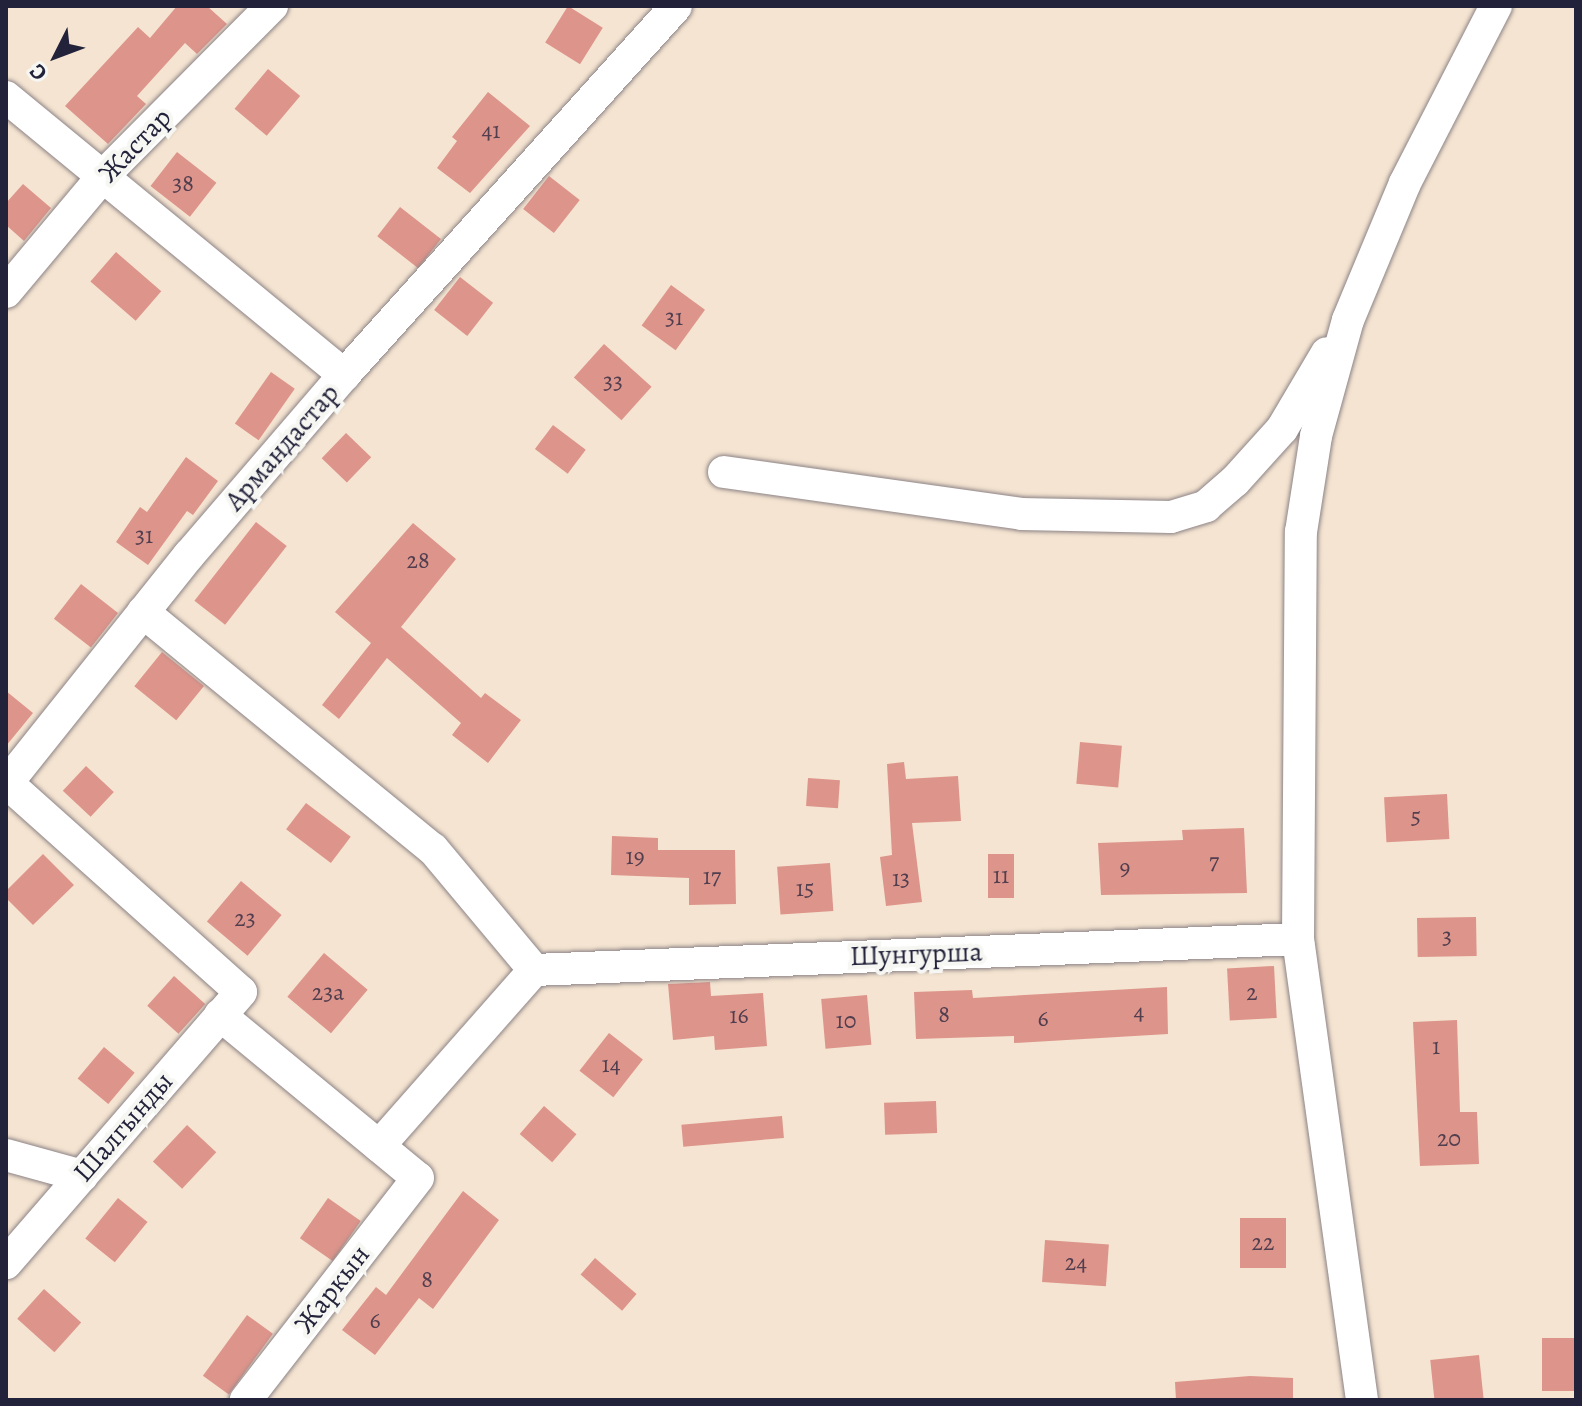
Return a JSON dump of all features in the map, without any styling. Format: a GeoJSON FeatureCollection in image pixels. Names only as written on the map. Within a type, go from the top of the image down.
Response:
{"type":"FeatureCollection","features":[{"type":"Feature","properties":{"kind":"street","name":"Жастар"},"geometry":{"type":"LineString","coordinates":[[6,292],[103,176],[272,6]]}},
{"type":"Feature","properties":{"kind":"street"},"geometry":{"type":"LineString","coordinates":[[344,375],[676,6]]}},
{"type":"Feature","properties":{"kind":"street"},"geometry":{"type":"LineString","coordinates":[[1362,1400],[1298,939],[1301,532],[1316,436],[1348,320],[1405,183],[1496,6]]}},
{"type":"Feature","properties":{"kind":"street","name":"Армандастар"},"geometry":{"type":"LineString","coordinates":[[6,97],[344,375],[143,612],[6,783]]}},
{"type":"Feature","properties":{"kind":"street"},"geometry":{"type":"LineString","coordinates":[[724,472],[1021,514],[1171,517],[1206,506],[1235,481],[1282,429],[1348,320]]}},
{"type":"Feature","properties":{"kind":"street"},"geometry":{"type":"LineString","coordinates":[[6,783],[379,1146],[534,970],[433,849],[143,612]]}},
{"type":"Feature","properties":{"kind":"street","name":"Шунгурша"},"geometry":{"type":"LineString","coordinates":[[534,970],[1298,939]]}},
{"type":"Feature","properties":{"kind":"street","name":"Шалгынды"},"geometry":{"type":"LineString","coordinates":[[6,1263],[231,1004]]}},
{"type":"Feature","properties":{"kind":"street","name":"Жаркын"},"geometry":{"type":"LineString","coordinates":[[246,1400],[418,1178],[379,1146]]}},
{"type":"Feature","properties":{"kind":"street"},"geometry":{"type":"LineString","coordinates":[[6,1155],[82,1176]]}},
{"type":"Feature","properties":{"kind":"building"},"geometry":{"type":"Polygon","coordinates":[[[177,6],[207,6],[227,24],[197,54],[185,43],[137,96],[146,104],[108,144],[65,106],[138,27],[150,38],[177,6]]]}},
{"type":"Feature","properties":{"kind":"building"},"geometry":{"type":"Polygon","coordinates":[[[568,6],[603,28],[580,64],[545,42],[568,6]]]}},
{"type":"Feature","properties":{"kind":"building"},"geometry":{"type":"Polygon","coordinates":[[[268,69],[300,96],[267,136],[235,109],[268,69]]]}},
{"type":"Feature","properties":{"kind":"building"},"geometry":{"type":"Polygon","coordinates":[[[488,92],[530,126],[470,193],[437,168],[457,141],[452,137],[488,92]]]}},
{"type":"Feature","properties":{"kind":"building"},"geometry":{"type":"Polygon","coordinates":[[[177,152],[216,183],[190,217],[151,186],[177,152]]]}},
{"type":"Feature","properties":{"kind":"building"},"geometry":{"type":"Polygon","coordinates":[[[549,176],[580,200],[554,233],[523,209],[549,176]]]}},
{"type":"Feature","properties":{"kind":"building"},"geometry":{"type":"Polygon","coordinates":[[[23,184],[51,208],[24,241],[6,225],[6,203],[23,184]]]}},
{"type":"Feature","properties":{"kind":"building"},"geometry":{"type":"Polygon","coordinates":[[[400,207],[441,239],[418,268],[377,236],[400,207]]]}},
{"type":"Feature","properties":{"kind":"building"},"geometry":{"type":"Polygon","coordinates":[[[116,252],[161,291],[136,321],[90,281],[116,252]]]}},
{"type":"Feature","properties":{"kind":"building"},"geometry":{"type":"Polygon","coordinates":[[[460,277],[493,303],[467,336],[434,310],[460,277]]]}},
{"type":"Feature","properties":{"kind":"building"},"geometry":{"type":"Polygon","coordinates":[[[671,285],[705,310],[676,350],[642,325],[671,285]]]}},
{"type":"Feature","properties":{"kind":"building"},"geometry":{"type":"Polygon","coordinates":[[[604,344],[652,387],[621,420],[574,377],[604,344]]]}},
{"type":"Feature","properties":{"kind":"building"},"geometry":{"type":"Polygon","coordinates":[[[271,372],[295,389],[259,440],[235,424],[271,372]]]}},
{"type":"Feature","properties":{"kind":"building"},"geometry":{"type":"Polygon","coordinates":[[[553,425],[586,450],[568,474],[535,449],[553,425]]]}},
{"type":"Feature","properties":{"kind":"building"},"geometry":{"type":"Polygon","coordinates":[[[346,433],[371,457],[347,482],[322,458],[346,433]]]}},
{"type":"Feature","properties":{"kind":"building"},"geometry":{"type":"Polygon","coordinates":[[[186,457],[218,481],[193,515],[187,511],[148,565],[116,542],[140,507],[147,512],[186,457]]]}},
{"type":"Feature","properties":{"kind":"building"},"geometry":{"type":"Polygon","coordinates":[[[256,522],[287,546],[225,625],[194,601],[256,522]]]}},
{"type":"Feature","properties":{"kind":"building"},"geometry":{"type":"Polygon","coordinates":[[[413,523],[456,559],[401,627],[481,698],[485,693],[521,720],[488,763],[452,735],[461,723],[387,658],[339,719],[322,705],[371,643],[335,612],[413,523]]]}},
{"type":"Feature","properties":{"kind":"building"},"geometry":{"type":"Polygon","coordinates":[[[81,584],[118,613],[91,648],[54,619],[81,584]]]}},
{"type":"Feature","properties":{"kind":"building"},"geometry":{"type":"Polygon","coordinates":[[[162,652],[204,686],[176,720],[134,686],[162,652]]]}},
{"type":"Feature","properties":{"kind":"building"},"geometry":{"type":"Polygon","coordinates":[[[6,691],[33,713],[6,746],[6,691]]]}},
{"type":"Feature","properties":{"kind":"building"},"geometry":{"type":"Polygon","coordinates":[[[1080,742],[1122,746],[1118,788],[1076,784],[1080,742]]]}},
{"type":"Feature","properties":{"kind":"building"},"geometry":{"type":"Polygon","coordinates":[[[904,762],[906,779],[958,776],[961,821],[912,823],[922,902],[886,906],[880,857],[892,855],[887,764],[904,762]]]}},
{"type":"Feature","properties":{"kind":"building"},"geometry":{"type":"Polygon","coordinates":[[[86,766],[114,792],[91,817],[63,791],[86,766]]]}},
{"type":"Feature","properties":{"kind":"building"},"geometry":{"type":"Polygon","coordinates":[[[808,778],[840,780],[838,808],[806,806],[808,778]]]}},
{"type":"Feature","properties":{"kind":"building"},"geometry":{"type":"Polygon","coordinates":[[[1447,794],[1449,839],[1386,842],[1384,797],[1447,794]]]}},
{"type":"Feature","properties":{"kind":"building"},"geometry":{"type":"Polygon","coordinates":[[[306,803],[351,837],[331,863],[286,829],[306,803]]]}},
{"type":"Feature","properties":{"kind":"building"},"geometry":{"type":"Polygon","coordinates":[[[1244,828],[1247,893],[1101,895],[1098,843],[1183,840],[1182,830],[1244,828]]]}},
{"type":"Feature","properties":{"kind":"building"},"geometry":{"type":"Polygon","coordinates":[[[612,836],[658,838],[658,850],[735,850],[736,904],[689,905],[689,878],[611,875],[612,836]]]}},
{"type":"Feature","properties":{"kind":"building"},"geometry":{"type":"Polygon","coordinates":[[[43,854],[74,885],[33,925],[6,898],[6,891],[43,854]]]}},
{"type":"Feature","properties":{"kind":"building"},"geometry":{"type":"Polygon","coordinates":[[[988,854],[1014,854],[1014,898],[988,898],[988,854]]]}},
{"type":"Feature","properties":{"kind":"building"},"geometry":{"type":"Polygon","coordinates":[[[830,863],[833,911],[780,915],[777,867],[830,863]]]}},
{"type":"Feature","properties":{"kind":"building"},"geometry":{"type":"Polygon","coordinates":[[[241,881],[282,915],[248,956],[207,922],[241,881]]]}},
{"type":"Feature","properties":{"kind":"building"},"geometry":{"type":"Polygon","coordinates":[[[1476,917],[1477,956],[1418,957],[1417,918],[1476,917]]]}},
{"type":"Feature","properties":{"kind":"building"},"geometry":{"type":"Polygon","coordinates":[[[324,953],[368,990],[331,1033],[287,997],[324,953]]]}},
{"type":"Feature","properties":{"kind":"building"},"geometry":{"type":"Polygon","coordinates":[[[1274,966],[1277,1018],[1230,1020],[1227,968],[1274,966]]]}},
{"type":"Feature","properties":{"kind":"building"},"geometry":{"type":"Polygon","coordinates":[[[174,976],[205,1004],[178,1034],[147,1006],[174,976]]]}},
{"type":"Feature","properties":{"kind":"building"},"geometry":{"type":"Polygon","coordinates":[[[710,982],[711,996],[763,993],[767,1046],[715,1050],[714,1036],[673,1040],[668,984],[710,982]]]}},
{"type":"Feature","properties":{"kind":"building"},"geometry":{"type":"Polygon","coordinates":[[[1167,987],[1168,1034],[1014,1043],[1014,1036],[916,1039],[914,992],[972,990],[973,998],[1167,987]]]}},
{"type":"Feature","properties":{"kind":"building"},"geometry":{"type":"Polygon","coordinates":[[[867,995],[871,1045],[826,1049],[821,999],[867,995]]]}},
{"type":"Feature","properties":{"kind":"building"},"geometry":{"type":"Polygon","coordinates":[[[1457,1020],[1460,1112],[1477,1112],[1479,1164],[1420,1166],[1413,1022],[1457,1020]]]}},
{"type":"Feature","properties":{"kind":"building"},"geometry":{"type":"Polygon","coordinates":[[[609,1033],[643,1059],[613,1097],[579,1071],[609,1033]]]}},
{"type":"Feature","properties":{"kind":"building"},"geometry":{"type":"Polygon","coordinates":[[[104,1047],[135,1073],[108,1104],[78,1078],[104,1047]]]}},
{"type":"Feature","properties":{"kind":"building"},"geometry":{"type":"Polygon","coordinates":[[[936,1101],[937,1133],[885,1135],[884,1103],[936,1101]]]}},
{"type":"Feature","properties":{"kind":"building"},"geometry":{"type":"Polygon","coordinates":[[[544,1106],[576,1134],[552,1162],[520,1134],[544,1106]]]}},
{"type":"Feature","properties":{"kind":"building"},"geometry":{"type":"Polygon","coordinates":[[[782,1116],[784,1138],[683,1147],[681,1125],[782,1116]]]}},
{"type":"Feature","properties":{"kind":"building"},"geometry":{"type":"Polygon","coordinates":[[[187,1125],[216,1152],[182,1189],[153,1162],[187,1125]]]}},
{"type":"Feature","properties":{"kind":"building"},"geometry":{"type":"Polygon","coordinates":[[[463,1191],[499,1220],[433,1309],[419,1298],[375,1355],[342,1330],[376,1287],[386,1295],[463,1191]]]}},
{"type":"Feature","properties":{"kind":"building"},"geometry":{"type":"Polygon","coordinates":[[[118,1198],[148,1222],[115,1262],[85,1238],[118,1198]]]}},
{"type":"Feature","properties":{"kind":"building"},"geometry":{"type":"Polygon","coordinates":[[[328,1198],[361,1221],[333,1261],[300,1238],[328,1198]]]}},
{"type":"Feature","properties":{"kind":"building"},"geometry":{"type":"Polygon","coordinates":[[[1240,1218],[1286,1218],[1286,1268],[1240,1268],[1240,1218]]]}},
{"type":"Feature","properties":{"kind":"building"},"geometry":{"type":"Polygon","coordinates":[[[1045,1240],[1109,1244],[1106,1286],[1042,1282],[1045,1240]]]}},
{"type":"Feature","properties":{"kind":"building"},"geometry":{"type":"Polygon","coordinates":[[[595,1258],[637,1294],[622,1311],[581,1275],[595,1258]]]}},
{"type":"Feature","properties":{"kind":"building"},"geometry":{"type":"Polygon","coordinates":[[[44,1289],[81,1322],[54,1352],[17,1319],[44,1289]]]}},
{"type":"Feature","properties":{"kind":"building"},"geometry":{"type":"Polygon","coordinates":[[[247,1315],[273,1334],[229,1394],[203,1376],[247,1315]]]}},
{"type":"Feature","properties":{"kind":"building"},"geometry":{"type":"Polygon","coordinates":[[[1542,1338],[1576,1338],[1576,1391],[1542,1391],[1542,1338]]]}},
{"type":"Feature","properties":{"kind":"building"},"geometry":{"type":"Polygon","coordinates":[[[1479,1355],[1484,1400],[1434,1400],[1430,1360],[1479,1355]]]}},
{"type":"Feature","properties":{"kind":"building"},"geometry":{"type":"Polygon","coordinates":[[[1250,1376],[1293,1378],[1293,1400],[1176,1400],[1175,1382],[1250,1376]]]}}]}
